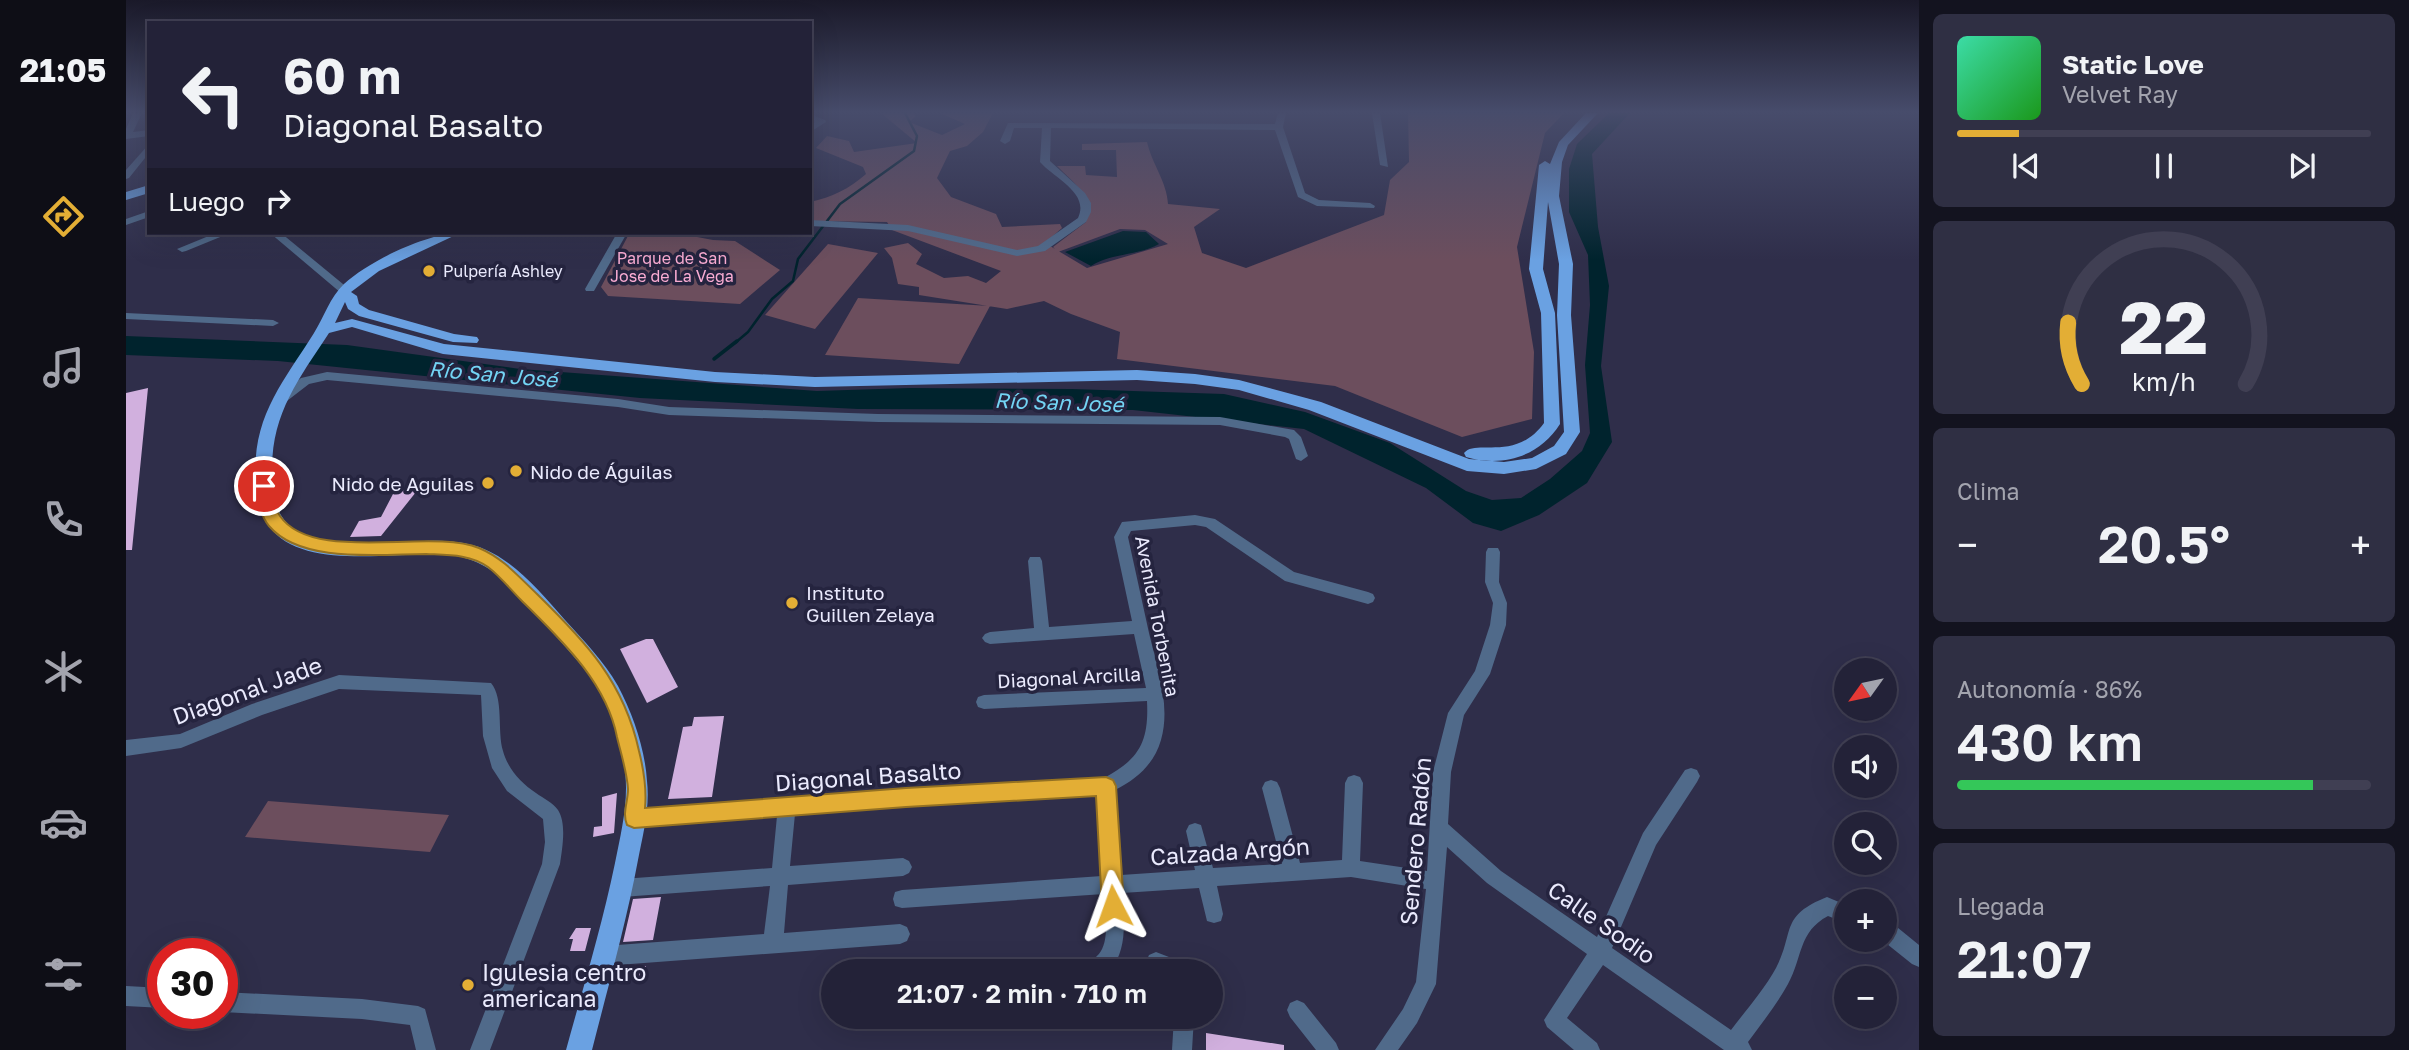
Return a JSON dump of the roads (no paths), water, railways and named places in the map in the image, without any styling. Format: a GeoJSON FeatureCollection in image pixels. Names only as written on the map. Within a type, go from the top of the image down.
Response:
{"type":"FeatureCollection","features":[{"type":"Feature","properties":{"kind":"main road"},"geometry":{"type":"LineString","coordinates":[[453,235],[364,279],[348,295],[346,309],[352,316],[366,323],[432,342],[726,369],[817,374],[935,374],[1136,366],[1196,372],[1241,380],[1318,400],[1469,453],[1496,455],[1524,451],[1543,440],[1552,424],[1548,313],[1536,264],[1545,162]]}},
{"type":"Feature","properties":{"kind":"main road"},"geometry":{"type":"LineString","coordinates":[[344,298],[364,313],[453,338],[715,377],[815,382],[1137,375],[1239,385],[1315,406],[1467,464],[1504,468],[1536,463],[1560,450],[1572,432],[1564,315],[1566,269],[1553,196],[1556,162]]}},
{"type":"Feature","properties":{"kind":"main road"},"geometry":{"type":"LineString","coordinates":[[126,198],[147,192]]}},
{"type":"Feature","properties":{"kind":"main road"},"geometry":{"type":"LineString","coordinates":[[453,235],[370,272],[344,298],[278,398],[266,430],[261,467],[266,505],[274,521],[289,534],[311,544],[339,548],[448,548],[473,552],[493,562],[555,622],[585,656],[610,691],[624,722],[638,789],[622,888],[579,1050]]}},
{"type":"Feature","properties":{"kind":"main road"},"geometry":{"type":"LineString","coordinates":[[344,298],[378,274],[461,235]]}},
{"type":"Feature","properties":{"kind":"main road"},"geometry":{"type":"LineString","coordinates":[[1536,264],[1566,269]]}},
{"type":"Feature","properties":{"kind":"main road"},"geometry":{"type":"LineString","coordinates":[[322,332],[352,323],[443,349],[550,354]]}},
{"type":"Feature","properties":{"kind":"street"},"geometry":{"type":"LineString","coordinates":[[126,176],[137,162]]}},
{"type":"Feature","properties":{"kind":"street"},"geometry":{"type":"LineString","coordinates":[[820,223],[908,228],[1004,252],[1031,252],[1041,249],[1069,231],[1087,213],[1083,196],[1045,162]]}},
{"type":"Feature","properties":{"kind":"street"},"geometry":{"type":"LineString","coordinates":[[1290,162],[1301,195],[1317,203],[1370,206]]}},
{"type":"Feature","properties":{"kind":"street"},"geometry":{"type":"LineString","coordinates":[[126,222],[147,215]]}},
{"type":"Feature","properties":{"kind":"street"},"geometry":{"type":"LineString","coordinates":[[182,249],[220,235]]}},
{"type":"Feature","properties":{"kind":"street"},"geometry":{"type":"LineString","coordinates":[[277,235],[344,298]]}},
{"type":"Feature","properties":{"kind":"street"},"geometry":{"type":"LineString","coordinates":[[590,289],[621,235]]}},
{"type":"Feature","properties":{"kind":"street"},"geometry":{"type":"LineString","coordinates":[[126,316],[273,323]]}},
{"type":"Feature","properties":{"kind":"street"},"geometry":{"type":"LineString","coordinates":[[278,398],[305,381],[327,376],[715,413],[878,418],[1220,421],[1289,433],[1295,437],[1301,456]]}},
{"type":"Feature","properties":{"kind":"street","name":"Avenida Torbenita"},"geometry":{"type":"LineString","coordinates":[[1106,786],[1140,766],[1151,750],[1157,720],[1155,694],[1121,537],[1127,526],[1195,520],[1210,523],[1290,577],[1368,598]]}},
{"type":"Feature","properties":{"kind":"street","name":"Sendero Radón"},"geometry":{"type":"LineString","coordinates":[[1385,1050],[1410,1016],[1426,984],[1436,882],[1442,772],[1456,713],[1482,674],[1498,625],[1500,603],[1492,582],[1493,552]]}},
{"type":"Feature","properties":{"kind":"street"},"geometry":{"type":"LineString","coordinates":[[1035,561],[1042,633]]}},
{"type":"Feature","properties":{"kind":"street"},"geometry":{"type":"LineString","coordinates":[[990,638],[1140,627]]}},
{"type":"Feature","properties":{"kind":"street","name":"Diagonal Jade"},"geometry":{"type":"LineString","coordinates":[[126,748],[181,741],[258,709],[339,682],[485,688],[490,694],[488,729],[497,762],[521,793],[551,814],[554,842],[551,864],[480,1050]]}},
{"type":"Feature","properties":{"kind":"street","name":"Diagonal Arcilla"},"geometry":{"type":"LineString","coordinates":[[984,702],[1155,694]]}},
{"type":"Feature","properties":{"kind":"street"},"geometry":{"type":"LineString","coordinates":[[1590,1050],[1554,1020],[1601,951],[1649,839],[1691,776]]}},
{"type":"Feature","properties":{"kind":"street"},"geometry":{"type":"LineString","coordinates":[[1351,868],[1354,783]]}},
{"type":"Feature","properties":{"kind":"street"},"geometry":{"type":"LineString","coordinates":[[1106,786],[1115,928],[1112,953],[1108,959]]}},
{"type":"Feature","properties":{"kind":"street","name":"Diagonal Basalto"},"geometry":{"type":"LineString","coordinates":[[634,819],[1106,786]]}},
{"type":"Feature","properties":{"kind":"street"},"geometry":{"type":"LineString","coordinates":[[1271,788],[1293,870]]}},
{"type":"Feature","properties":{"kind":"street"},"geometry":{"type":"LineString","coordinates":[[773,944],[786,807]]}},
{"type":"Feature","properties":{"kind":"street","name":"Calle Sodio"},"geometry":{"type":"LineString","coordinates":[[1439,828],[1494,877],[1738,1047]]}},
{"type":"Feature","properties":{"kind":"street"},"geometry":{"type":"LineString","coordinates":[[1195,831],[1214,914]]}},
{"type":"Feature","properties":{"kind":"street"},"geometry":{"type":"LineString","coordinates":[[622,888],[903,867]]}},
{"type":"Feature","properties":{"kind":"street","name":"Calzada Argón"},"geometry":{"type":"LineString","coordinates":[[902,899],[1351,868],[1436,882]]}},
{"type":"Feature","properties":{"kind":"street"},"geometry":{"type":"LineString","coordinates":[[1738,1047],[1783,974],[1799,926],[1808,915],[1827,906],[1834,909]]}},
{"type":"Feature","properties":{"kind":"street"},"geometry":{"type":"LineString","coordinates":[[604,956],[900,934]]}},
{"type":"Feature","properties":{"kind":"street"},"geometry":{"type":"LineString","coordinates":[[1897,940],[1919,957]]}},
{"type":"Feature","properties":{"kind":"street"},"geometry":{"type":"LineString","coordinates":[[126,996],[147,997]]}},
{"type":"Feature","properties":{"kind":"street"},"geometry":{"type":"LineString","coordinates":[[238,1003],[362,1009],[418,1016],[426,1050]]}},
{"type":"Feature","properties":{"kind":"street"},"geometry":{"type":"LineString","coordinates":[[1297,1010],[1329,1050]]}},
{"type":"Feature","properties":{"kind":"street"},"geometry":{"type":"LineString","coordinates":[[1182,1050],[1183,1029]]}},
{"type":"Feature","properties":{"kind":"water","name":"Río San José"},"geometry":{"type":"Polygon","coordinates":[[[1571,162],[1593,162],[1598,227],[1609,286],[1601,366],[1612,442],[1587,483],[1539,515],[1501,531],[1473,523],[1426,488],[1304,429],[1133,410],[858,409],[640,398],[278,361],[126,355],[126,336],[347,345],[520,369],[817,391],[910,388],[1072,389],[1224,394],[1305,412],[1390,443],[1466,491],[1492,500],[1521,498],[1550,479],[1582,451],[1590,433],[1585,365],[1590,305],[1588,255],[1569,212],[1571,162]]]}},
{"type":"Feature","properties":{"kind":"water"},"geometry":{"type":"Polygon","coordinates":[[[1123,231],[1146,232],[1159,244],[1091,266],[1065,252],[1123,231]]]}},
{"type":"Feature","properties":{"kind":"waterway"},"geometry":{"type":"LineString","coordinates":[[735,343],[748,332],[772,299],[793,281],[798,259],[840,204],[899,162]]}},
{"type":"Feature","properties":{"kind":"waterway"},"geometry":{"type":"LineString","coordinates":[[714,359],[737,341]]}},
{"type":"Feature","properties":{"kind":"place","name":"Pulpería Ashley"},"geometry":{"type":"Point","coordinates":[429,271]}},
{"type":"Feature","properties":{"kind":"place","name":"Nido de Águilas"},"geometry":{"type":"Point","coordinates":[516,471]}},
{"type":"Feature","properties":{"kind":"place","name":"Nido de Aguilas"},"geometry":{"type":"Point","coordinates":[488,483]}},
{"type":"Feature","properties":{"kind":"place","name":"Instituto Guillen Zelaya"},"geometry":{"type":"Point","coordinates":[792,603]}},
{"type":"Feature","properties":{"kind":"place","name":"Igulesia centro americana"},"geometry":{"type":"Point","coordinates":[468,985]}},
{"type":"Feature","properties":{"kind":"park label","name":"Parque de San Jose de La Vega"},"geometry":{"type":"Point","coordinates":[672,267]}}]}
